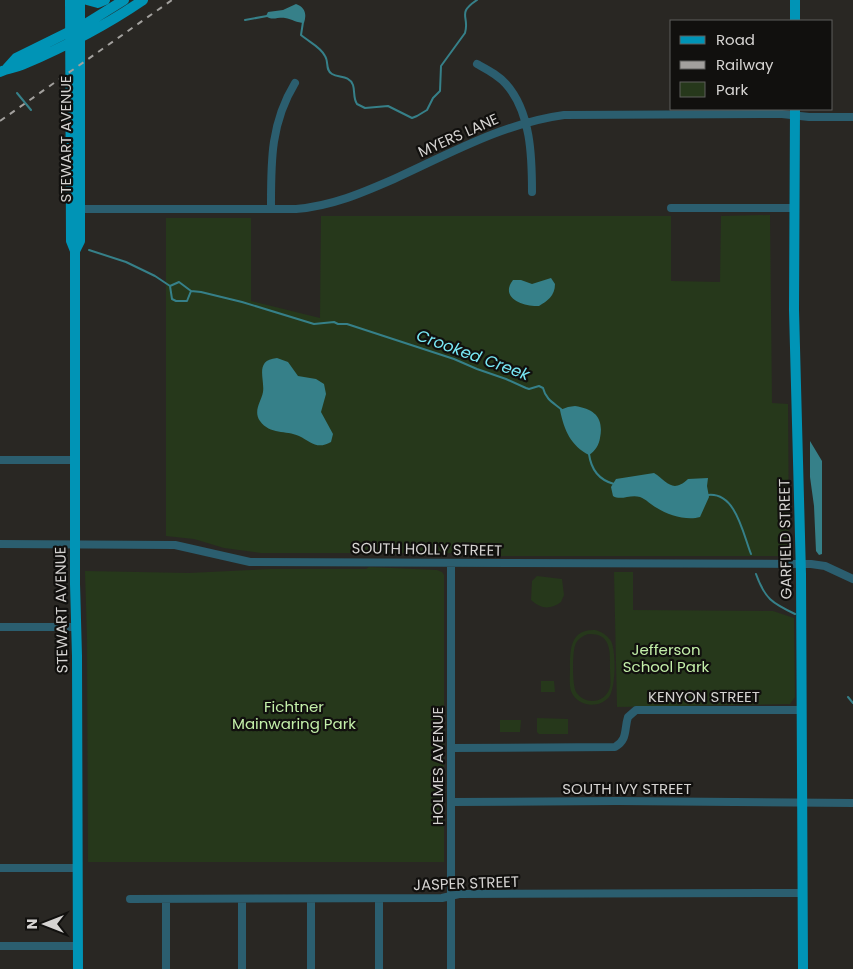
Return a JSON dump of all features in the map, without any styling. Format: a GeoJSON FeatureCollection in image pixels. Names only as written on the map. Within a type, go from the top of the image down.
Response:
{"type":"FeatureCollection","features":[{"type":"Feature","properties":{"kind":"main road","name":"STEWART AVENUE"},"geometry":{"type":"LineString","coordinates":[[70,0],[70,31],[75,40],[81,209],[80,241],[75,250]]}},
{"type":"Feature","properties":{"kind":"main road","name":"STEWART AVENUE"},"geometry":{"type":"LineString","coordinates":[[78,969],[75,250],[70,241],[70,153],[75,40],[80,26],[80,0]]}},
{"type":"Feature","properties":{"kind":"main road"},"geometry":{"type":"LineString","coordinates":[[87,0],[98,3],[105,0]]}},
{"type":"Feature","properties":{"kind":"main road"},"geometry":{"type":"LineString","coordinates":[[3,70],[16,58],[80,26],[124,0]]}},
{"type":"Feature","properties":{"kind":"main road"},"geometry":{"type":"LineString","coordinates":[[3,70],[20,66],[75,40],[112,20],[143,0]]}},
{"type":"Feature","properties":{"kind":"main road"},"geometry":{"type":"LineString","coordinates":[[795,0],[795,20]]}},
{"type":"Feature","properties":{"kind":"main road","name":"GARFIELD STREET"},"geometry":{"type":"LineString","coordinates":[[795,112],[794,310],[802,710],[802,969]]}},
{"type":"Feature","properties":{"kind":"main road"},"geometry":{"type":"LineString","coordinates":[[70,153],[76,170],[76,204],[77,208],[81,209]]}},
{"type":"Feature","properties":{"kind":"street"},"geometry":{"type":"LineString","coordinates":[[478,64],[498,76],[517,99],[531,153],[532,192]]}},
{"type":"Feature","properties":{"kind":"street"},"geometry":{"type":"LineString","coordinates":[[271,209],[272,145],[283,105],[295,83]]}},
{"type":"Feature","properties":{"kind":"street","name":"MYERS LANE"},"geometry":{"type":"LineString","coordinates":[[81,209],[308,208],[339,202],[500,131],[547,117],[580,114],[782,114],[795,112],[853,117]]}},
{"type":"Feature","properties":{"kind":"street"},"geometry":{"type":"LineString","coordinates":[[671,208],[794,208]]}},
{"type":"Feature","properties":{"kind":"street"},"geometry":{"type":"LineString","coordinates":[[0,460],[75,460]]}},
{"type":"Feature","properties":{"kind":"street","name":"SOUTH HOLLY STREET"},"geometry":{"type":"LineString","coordinates":[[0,544],[174,545],[190,547],[250,562],[800,564],[825,566],[853,579]]}},
{"type":"Feature","properties":{"kind":"street","name":"HOLMES AVENUE"},"geometry":{"type":"LineString","coordinates":[[450,563],[451,969]]}},
{"type":"Feature","properties":{"kind":"street"},"geometry":{"type":"LineString","coordinates":[[0,627],[76,627]]}},
{"type":"Feature","properties":{"kind":"street","name":"KENYON STREET"},"geometry":{"type":"LineString","coordinates":[[451,748],[614,747],[624,738],[628,717],[636,710],[802,710]]}},
{"type":"Feature","properties":{"kind":"street","name":"SOUTH IVY STREET"},"geometry":{"type":"LineString","coordinates":[[451,802],[853,803]]}},
{"type":"Feature","properties":{"kind":"street"},"geometry":{"type":"LineString","coordinates":[[0,868],[78,868]]}},
{"type":"Feature","properties":{"kind":"street","name":"JASPER STREET"},"geometry":{"type":"LineString","coordinates":[[130,899],[379,899],[442,898],[459,894],[803,894]]}},
{"type":"Feature","properties":{"kind":"street"},"geometry":{"type":"LineString","coordinates":[[166,899],[166,969]]}},
{"type":"Feature","properties":{"kind":"street"},"geometry":{"type":"LineString","coordinates":[[311,899],[311,969]]}},
{"type":"Feature","properties":{"kind":"street"},"geometry":{"type":"LineString","coordinates":[[379,899],[379,969]]}},
{"type":"Feature","properties":{"kind":"street"},"geometry":{"type":"LineString","coordinates":[[242,900],[242,969]]}},
{"type":"Feature","properties":{"kind":"street"},"geometry":{"type":"LineString","coordinates":[[0,946],[78,946]]}},
{"type":"Feature","properties":{"kind":"green space"},"geometry":{"type":"Polygon","coordinates":[[[770,215],[772,403],[788,404],[789,546],[784,556],[502,556],[460,553],[261,553],[224,548],[194,539],[166,536],[166,218],[251,218],[251,301],[320,318],[321,216],[671,216],[671,281],[720,282],[721,216],[770,215]]]}},
{"type":"Feature","properties":{"kind":"green space","name":"Fichtner Mainwaring Park"},"geometry":{"type":"Polygon","coordinates":[[[369,567],[437,570],[444,575],[444,862],[88,862],[85,571],[189,573],[271,569],[366,569],[369,567]]]}},
{"type":"Feature","properties":{"kind":"green space","name":"Jefferson School Park"},"geometry":{"type":"Polygon","coordinates":[[[614,572],[633,572],[633,610],[773,611],[794,618],[795,697],[790,704],[617,707],[614,572]]]}},
{"type":"Feature","properties":{"kind":"green space"},"geometry":{"type":"Polygon","coordinates":[[[537,576],[562,579],[564,595],[561,602],[553,606],[542,607],[531,600],[532,581],[537,576]]]}},
{"type":"Feature","properties":{"kind":"green space"},"geometry":{"type":"Polygon","coordinates":[[[595,630],[606,635],[611,641],[614,652],[614,678],[611,692],[605,701],[594,705],[578,700],[571,691],[570,686],[571,648],[576,637],[587,631],[595,630]],[[588,634],[578,640],[573,660],[576,692],[583,699],[592,701],[605,696],[610,684],[608,645],[606,640],[596,635],[588,634]]]}},
{"type":"Feature","properties":{"kind":"green space"},"geometry":{"type":"Polygon","coordinates":[[[541,681],[554,681],[555,692],[541,692],[541,681]]]}},
{"type":"Feature","properties":{"kind":"green space"},"geometry":{"type":"Polygon","coordinates":[[[537,718],[568,719],[568,734],[539,734],[537,732],[537,718]]]}},
{"type":"Feature","properties":{"kind":"green space"},"geometry":{"type":"Polygon","coordinates":[[[500,720],[521,720],[520,732],[500,732],[500,720]]]}},
{"type":"Feature","properties":{"kind":"water"},"geometry":{"type":"Polygon","coordinates":[[[296,4],[304,11],[304,23],[266,16],[268,12],[283,10],[296,4]]]}},
{"type":"Feature","properties":{"kind":"water"},"geometry":{"type":"Polygon","coordinates":[[[551,278],[555,284],[554,292],[548,300],[539,306],[520,303],[509,292],[509,286],[513,280],[521,280],[532,284],[551,278]]]}},
{"type":"Feature","properties":{"kind":"water"},"geometry":{"type":"Polygon","coordinates":[[[277,358],[288,362],[298,376],[316,379],[324,384],[326,394],[321,412],[333,434],[331,442],[322,445],[314,444],[294,434],[278,432],[268,428],[260,421],[257,410],[263,392],[263,366],[265,362],[277,358]]]}},
{"type":"Feature","properties":{"kind":"water"},"geometry":{"type":"Polygon","coordinates":[[[575,406],[593,412],[601,425],[599,443],[589,455],[577,447],[569,437],[560,410],[575,406]]]}},
{"type":"Feature","properties":{"kind":"water"},"geometry":{"type":"Polygon","coordinates":[[[810,441],[822,461],[822,554],[819,555],[816,551],[814,506],[810,477],[810,441]]]}},
{"type":"Feature","properties":{"kind":"water"},"geometry":{"type":"Polygon","coordinates":[[[654,473],[674,486],[678,486],[688,479],[708,478],[709,497],[700,517],[684,518],[672,515],[661,511],[640,497],[619,498],[613,496],[611,487],[616,479],[654,473]]]}},
{"type":"Feature","properties":{"kind":"waterway"},"geometry":{"type":"LineString","coordinates":[[303,22],[301,35],[323,53],[330,72],[351,82],[357,104],[365,108],[388,106],[412,118],[427,110],[433,98],[440,91],[441,66],[465,33],[465,12],[477,0]]}},
{"type":"Feature","properties":{"kind":"waterway"},"geometry":{"type":"LineString","coordinates":[[245,20],[267,16]]}},
{"type":"Feature","properties":{"kind":"waterway","name":"Crooked Creek"},"geometry":{"type":"LineString","coordinates":[[17,93],[31,110]]}},
{"type":"Feature","properties":{"kind":"waterway","name":"Crooked Creek"},"geometry":{"type":"LineString","coordinates":[[89,250],[126,262],[155,276],[170,286],[179,282],[191,291],[242,302],[314,324],[334,322],[347,324],[454,359],[529,389],[539,386],[543,388],[548,398],[562,410]]}},
{"type":"Feature","properties":{"kind":"waterway","name":"Crooked Creek"},"geometry":{"type":"LineString","coordinates":[[170,286],[172,299],[176,301],[187,301],[191,291]]}},
{"type":"Feature","properties":{"kind":"waterway","name":"Crooked Creek"},"geometry":{"type":"LineString","coordinates":[[589,454],[594,469],[600,477],[614,484]]}},
{"type":"Feature","properties":{"kind":"waterway","name":"Crooked Creek"},"geometry":{"type":"LineString","coordinates":[[708,495],[718,496],[732,507],[751,554]]}},
{"type":"Feature","properties":{"kind":"waterway"},"geometry":{"type":"LineString","coordinates":[[756,574],[766,595],[780,607],[795,614]]}},
{"type":"Feature","properties":{"kind":"waterway"},"geometry":{"type":"LineString","coordinates":[[848,697],[853,703]]}},
{"type":"Feature","properties":{"kind":"railway"},"geometry":{"type":"LineString","coordinates":[[0,121],[172,0]]}}]}
